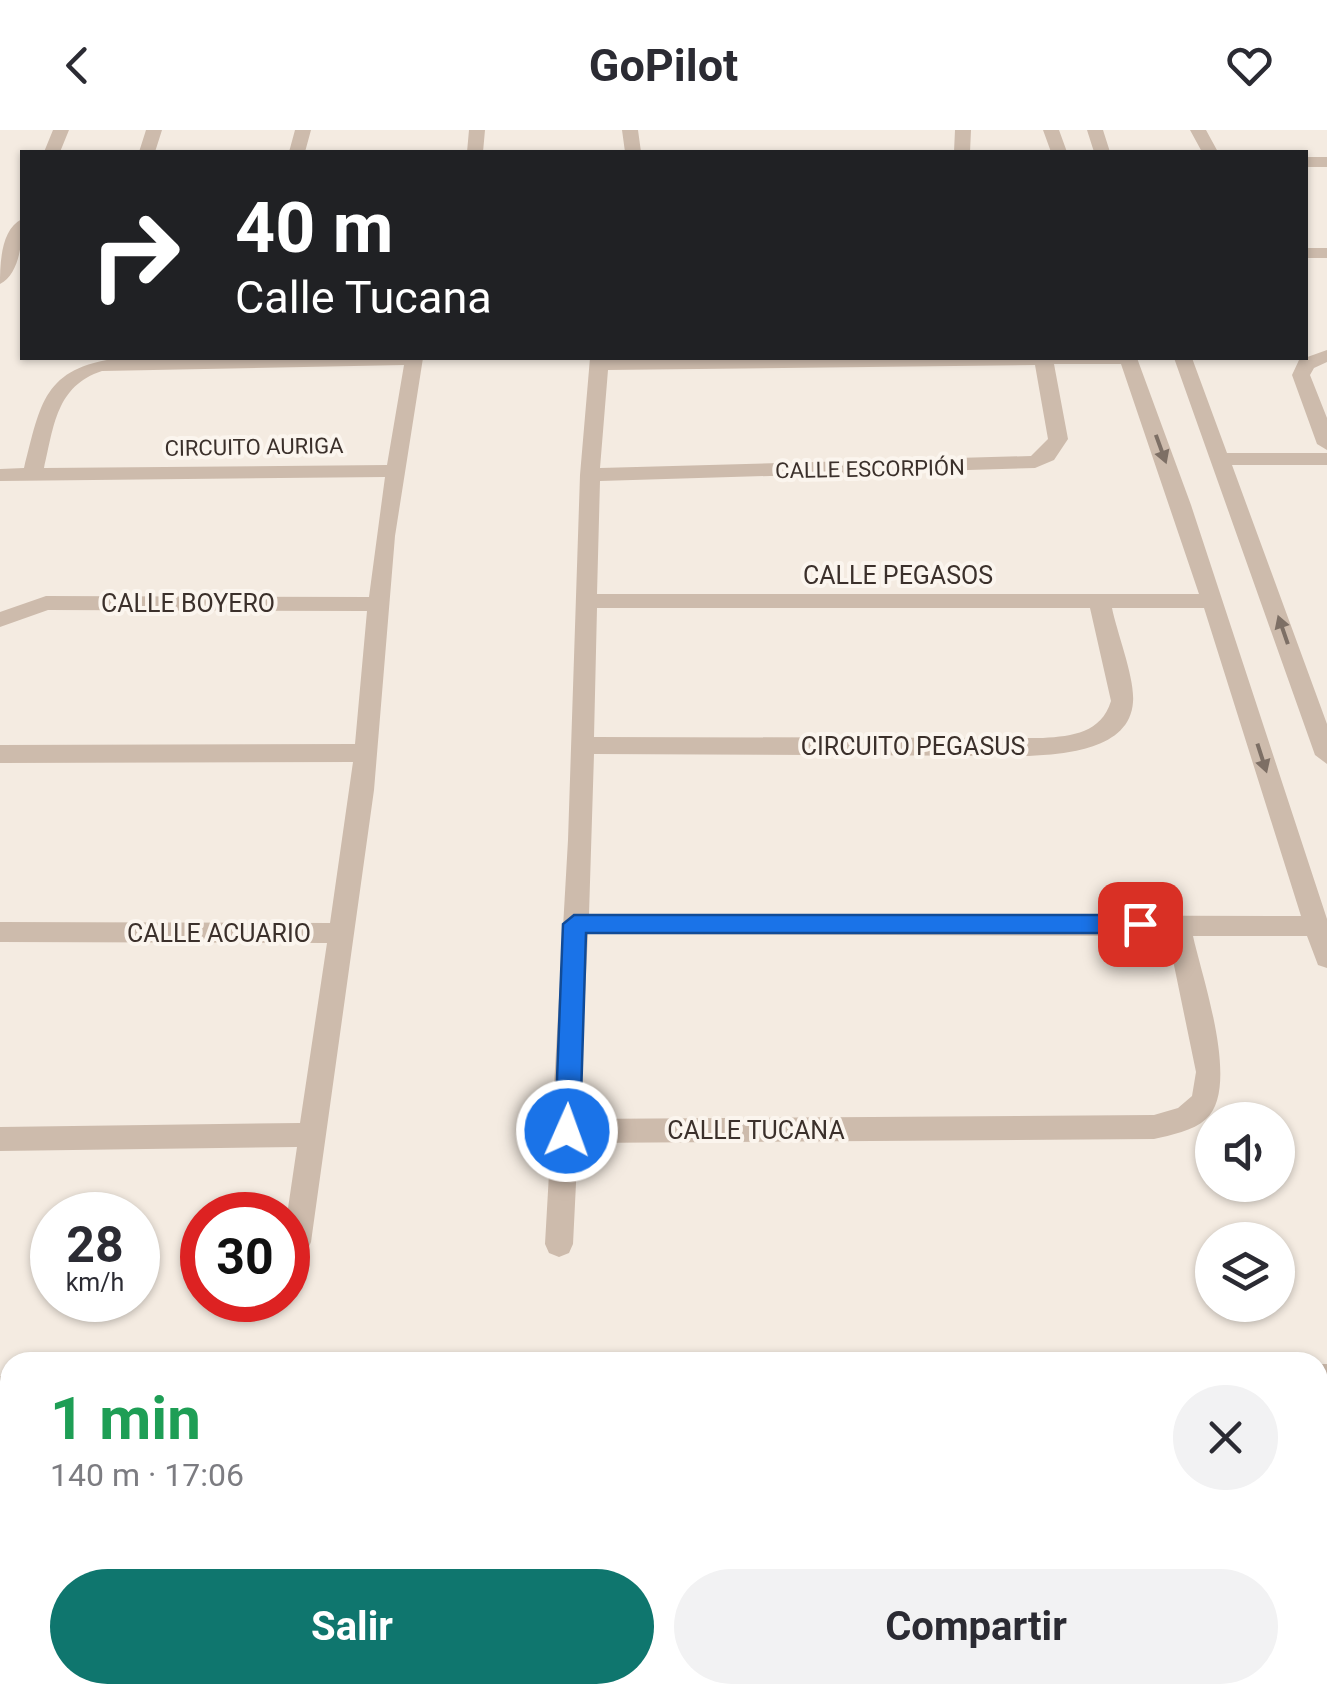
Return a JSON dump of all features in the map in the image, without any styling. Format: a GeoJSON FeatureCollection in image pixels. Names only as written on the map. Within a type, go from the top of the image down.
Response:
{"type":"FeatureCollection","features":[{"type":"Feature","properties":{"kind":"street"},"geometry":{"type":"LineString","coordinates":[[7,266],[20,230]]}},
{"type":"Feature","properties":{"kind":"street"},"geometry":{"type":"LineString","coordinates":[[1327,356],[1306,364],[1301,375],[1327,444]]}},
{"type":"Feature","properties":{"kind":"street"},"geometry":{"type":"LineString","coordinates":[[32,475],[56,389],[82,368],[127,362],[270,360]]}},
{"type":"Feature","properties":{"kind":"street"},"geometry":{"type":"LineString","coordinates":[[342,933],[362,790],[362,753],[394,470],[414,360]]}},
{"type":"Feature","properties":{"kind":"street"},"geometry":{"type":"LineString","coordinates":[[559,1244],[567,1131],[584,601],[599,361],[1044,360]]}},
{"type":"Feature","properties":{"kind":"street","name":"CALLE ESCORPIÓN"},"geometry":{"type":"LineString","coordinates":[[590,475],[1035,462],[1047,456],[1058,439],[1044,360]]}},
{"type":"Feature","properties":{"kind":"street"},"geometry":{"type":"LineString","coordinates":[[1129,360],[1327,958]]}},
{"type":"Feature","properties":{"kind":"street"},"geometry":{"type":"LineString","coordinates":[[1184,360],[1325,747]]}},
{"type":"Feature","properties":{"kind":"street"},"geometry":{"type":"LineString","coordinates":[[1222,460],[1327,460]]}},
{"type":"Feature","properties":{"kind":"street","name":"CIRCUITO AURIGA"},"geometry":{"type":"LineString","coordinates":[[0,476],[394,470]]}},
{"type":"Feature","properties":{"kind":"street","name":"CALLE PEGASOS"},"geometry":{"type":"LineString","coordinates":[[584,601],[1100,604],[1211,600]]}},
{"type":"Feature","properties":{"kind":"street","name":"CALLE BOYERO"},"geometry":{"type":"LineString","coordinates":[[0,620],[60,602],[379,604]]}},
{"type":"Feature","properties":{"kind":"street","name":"CIRCUITO PEGASUS"},"geometry":{"type":"LineString","coordinates":[[581,745],[1029,747],[1094,738],[1120,716],[1122,701],[1100,604]]}},
{"type":"Feature","properties":{"kind":"street"},"geometry":{"type":"LineString","coordinates":[[0,754],[362,753]]}},
{"type":"Feature","properties":{"kind":"street"},"geometry":{"type":"LineString","coordinates":[[574,924],[1318,926]]}},
{"type":"Feature","properties":{"kind":"street","name":"CALLE TUCANA"},"geometry":{"type":"LineString","coordinates":[[567,1131],[1154,1127],[1181,1121],[1196,1114],[1208,1096],[1209,1072],[1178,924]]}},
{"type":"Feature","properties":{"kind":"street","name":"CALLE ACUARIO"},"geometry":{"type":"LineString","coordinates":[[0,932],[342,933],[304,1192]]}},
{"type":"Feature","properties":{"kind":"street"},"geometry":{"type":"LineString","coordinates":[[0,1138],[312,1135]]}},
{"type":"Feature","properties":{"kind":"route"},"geometry":{"type":"LineString","coordinates":[[567,1131],[574,924],[1140,924]]}}]}
